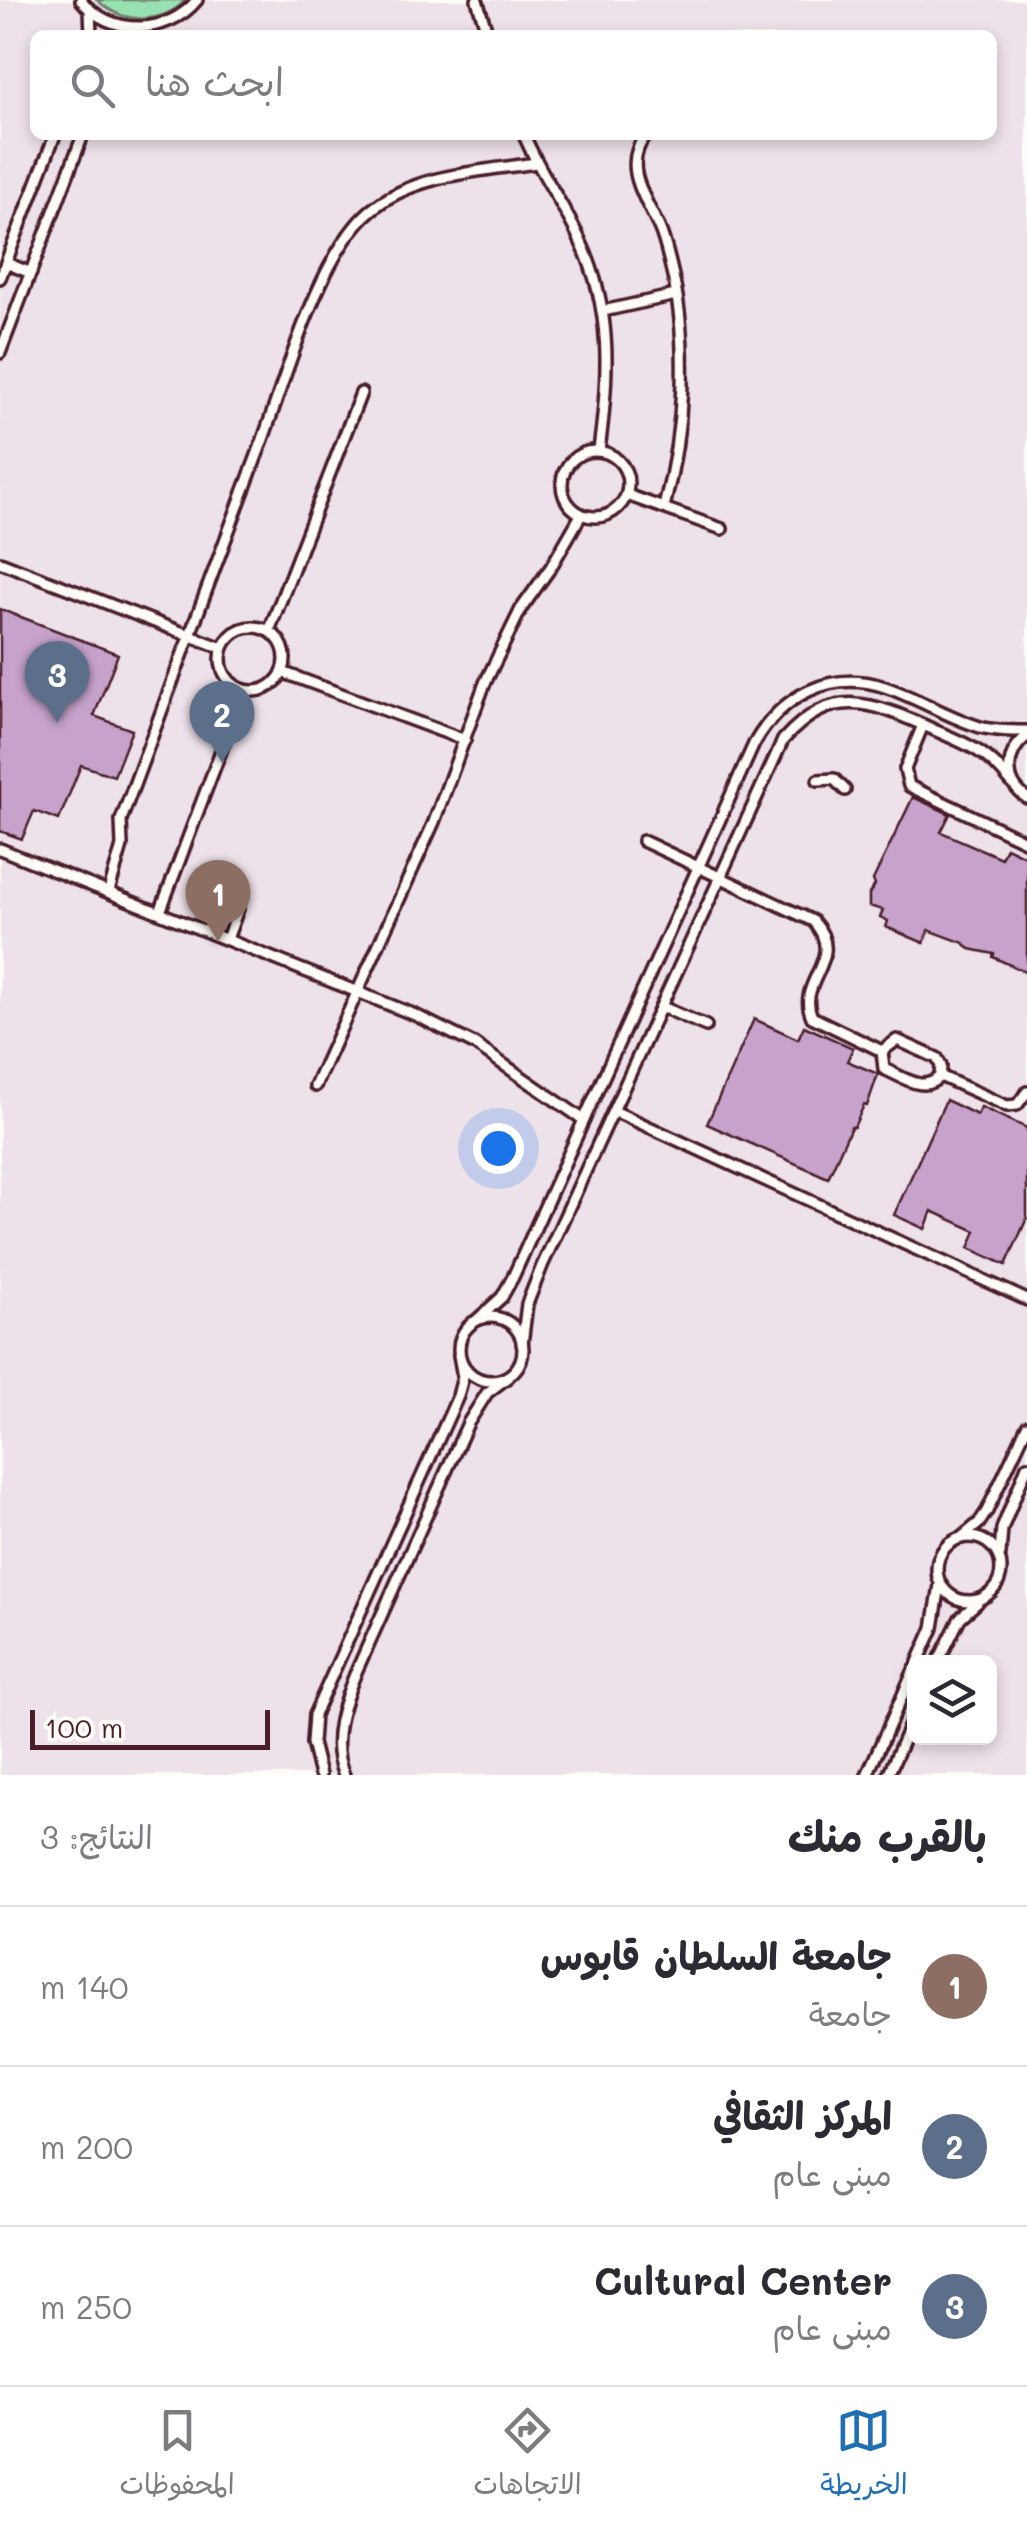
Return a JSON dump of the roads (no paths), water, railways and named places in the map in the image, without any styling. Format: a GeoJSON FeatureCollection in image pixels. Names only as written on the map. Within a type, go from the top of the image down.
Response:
{"type":"FeatureCollection","features":[{"type":"Feature","properties":{"kind":"lane"},"geometry":{"type":"LineString","coordinates":[[145,30],[172,20],[197,0]]}},
{"type":"Feature","properties":{"kind":"lane"},"geometry":{"type":"LineString","coordinates":[[478,0],[487,30]]}},
{"type":"Feature","properties":{"kind":"lane"},"geometry":{"type":"LineString","coordinates":[[83,4],[118,24],[150,27]]}},
{"type":"Feature","properties":{"kind":"lane"},"geometry":{"type":"LineString","coordinates":[[83,4],[89,30]]}},
{"type":"Feature","properties":{"kind":"lane"},"geometry":{"type":"LineString","coordinates":[[0,278],[54,140]]}},
{"type":"Feature","properties":{"kind":"lane"},"geometry":{"type":"LineString","coordinates":[[1,346],[80,140]]}},
{"type":"Feature","properties":{"kind":"lane"},"geometry":{"type":"LineString","coordinates":[[526,140],[580,240],[603,311],[608,382],[599,450]]}},
{"type":"Feature","properties":{"kind":"lane"},"geometry":{"type":"LineString","coordinates":[[643,140],[635,156],[636,181],[660,230],[676,295],[682,383],[676,458],[664,507]]}},
{"type":"Feature","properties":{"kind":"lane"},"geometry":{"type":"LineString","coordinates":[[109,891],[122,846],[121,820],[324,277],[344,238],[371,210],[400,192],[438,180],[536,163]]}},
{"type":"Feature","properties":{"kind":"lane"},"geometry":{"type":"LineString","coordinates":[[6,264],[30,273]]}},
{"type":"Feature","properties":{"kind":"lane"},"geometry":{"type":"LineString","coordinates":[[603,311],[676,295]]}},
{"type":"Feature","properties":{"kind":"lane"},"geometry":{"type":"LineString","coordinates":[[269,630],[361,392]]}},
{"type":"Feature","properties":{"kind":"lane"},"geometry":{"type":"LineString","coordinates":[[599,450],[620,461],[629,482],[627,495],[614,512],[592,518],[582,515],[565,498],[563,475],[576,456],[599,450]]}},
{"type":"Feature","properties":{"kind":"lane"},"geometry":{"type":"LineString","coordinates":[[627,495],[722,529]]}},
{"type":"Feature","properties":{"kind":"lane"},"geometry":{"type":"LineString","coordinates":[[315,1086],[434,822],[484,683],[521,609],[552,567],[582,515]]}},
{"type":"Feature","properties":{"kind":"lane"},"geometry":{"type":"LineString","coordinates":[[0,562],[222,648]]}},
{"type":"Feature","properties":{"kind":"lane"},"geometry":{"type":"LineString","coordinates":[[258,626],[269,630],[282,644],[282,672],[267,688],[244,690],[224,674],[220,662],[222,648],[236,631],[258,626]]}},
{"type":"Feature","properties":{"kind":"lane"},"geometry":{"type":"LineString","coordinates":[[282,672],[466,740]]}},
{"type":"Feature","properties":{"kind":"lane"},"geometry":{"type":"LineString","coordinates":[[320,1775],[312,1744],[314,1715],[458,1396],[463,1377],[459,1356],[462,1335],[492,1309],[508,1287],[766,723],[780,707],[813,688],[868,682],[980,726],[1027,733]]}},
{"type":"Feature","properties":{"kind":"lane"},"geometry":{"type":"LineString","coordinates":[[160,912],[244,690]]}},
{"type":"Feature","properties":{"kind":"lane"},"geometry":{"type":"LineString","coordinates":[[344,1775],[336,1748],[346,1696],[356,1672],[468,1424],[487,1394],[521,1361],[527,1304],[783,740],[815,712],[853,702],[889,709],[980,748],[1027,798]]}},
{"type":"Feature","properties":{"kind":"lane"},"geometry":{"type":"LineString","coordinates":[[923,725],[904,769],[909,786],[1027,842]]}},
{"type":"Feature","properties":{"kind":"lane"},"geometry":{"type":"LineString","coordinates":[[1012,783],[1010,758],[1027,733]]}},
{"type":"Feature","properties":{"kind":"lane"},"geometry":{"type":"LineString","coordinates":[[818,780],[834,778],[845,790]]}},
{"type":"Feature","properties":{"kind":"lane"},"geometry":{"type":"LineString","coordinates":[[643,841],[813,920],[823,932],[826,950],[807,1000],[812,1017],[882,1051]]}},
{"type":"Feature","properties":{"kind":"lane"},"geometry":{"type":"LineString","coordinates":[[0,849],[357,991],[474,1044],[584,1120]]}},
{"type":"Feature","properties":{"kind":"lane"},"geometry":{"type":"LineString","coordinates":[[228,939],[238,909]]}},
{"type":"Feature","properties":{"kind":"lane"},"geometry":{"type":"LineString","coordinates":[[662,1007],[706,1026]]}},
{"type":"Feature","properties":{"kind":"lane"},"geometry":{"type":"LineString","coordinates":[[897,1040],[937,1058],[940,1076],[933,1084],[924,1086],[884,1069],[882,1051],[897,1040]]}},
{"type":"Feature","properties":{"kind":"lane"},"geometry":{"type":"LineString","coordinates":[[940,1076],[1007,1106],[1017,1105],[1027,1092]]}},
{"type":"Feature","properties":{"kind":"lane"},"geometry":{"type":"LineString","coordinates":[[614,1110],[1027,1300]]}},
{"type":"Feature","properties":{"kind":"lane"},"geometry":{"type":"LineString","coordinates":[[477,1320],[499,1318],[509,1322],[522,1344]]}},
{"type":"Feature","properties":{"kind":"lane"},"geometry":{"type":"LineString","coordinates":[[459,1356],[469,1373],[478,1379],[495,1381],[508,1377]]}},
{"type":"Feature","properties":{"kind":"lane"},"geometry":{"type":"LineString","coordinates":[[984,1598],[954,1598],[937,1572],[942,1552],[979,1523],[1027,1426]]}},
{"type":"Feature","properties":{"kind":"lane"},"geometry":{"type":"LineString","coordinates":[[942,1655],[960,1618],[998,1583],[1002,1529],[1027,1466]]}},
{"type":"Feature","properties":{"kind":"lane"},"geometry":{"type":"LineString","coordinates":[[959,1539],[980,1539],[990,1544],[1001,1562]]}},
{"type":"Feature","properties":{"kind":"lane"},"geometry":{"type":"LineString","coordinates":[[921,1655],[933,1628],[940,1582]]}},
{"type":"Feature","properties":{"kind":"lane"},"geometry":{"type":"LineString","coordinates":[[867,1775],[907,1686]]}},
{"type":"Feature","properties":{"kind":"lane"},"geometry":{"type":"LineString","coordinates":[[888,1775],[907,1732]]}},
{"type":"Feature","properties":{"kind":"place","name":"Cultural Center"},"geometry":{"type":"Point","coordinates":[57,723]}},
{"type":"Feature","properties":{"kind":"place","name":"المركز الثقافي"},"geometry":{"type":"Point","coordinates":[222,763]}},
{"type":"Feature","properties":{"kind":"place","name":"جامعة السلطان قابوس"},"geometry":{"type":"Point","coordinates":[218,942]}}]}
